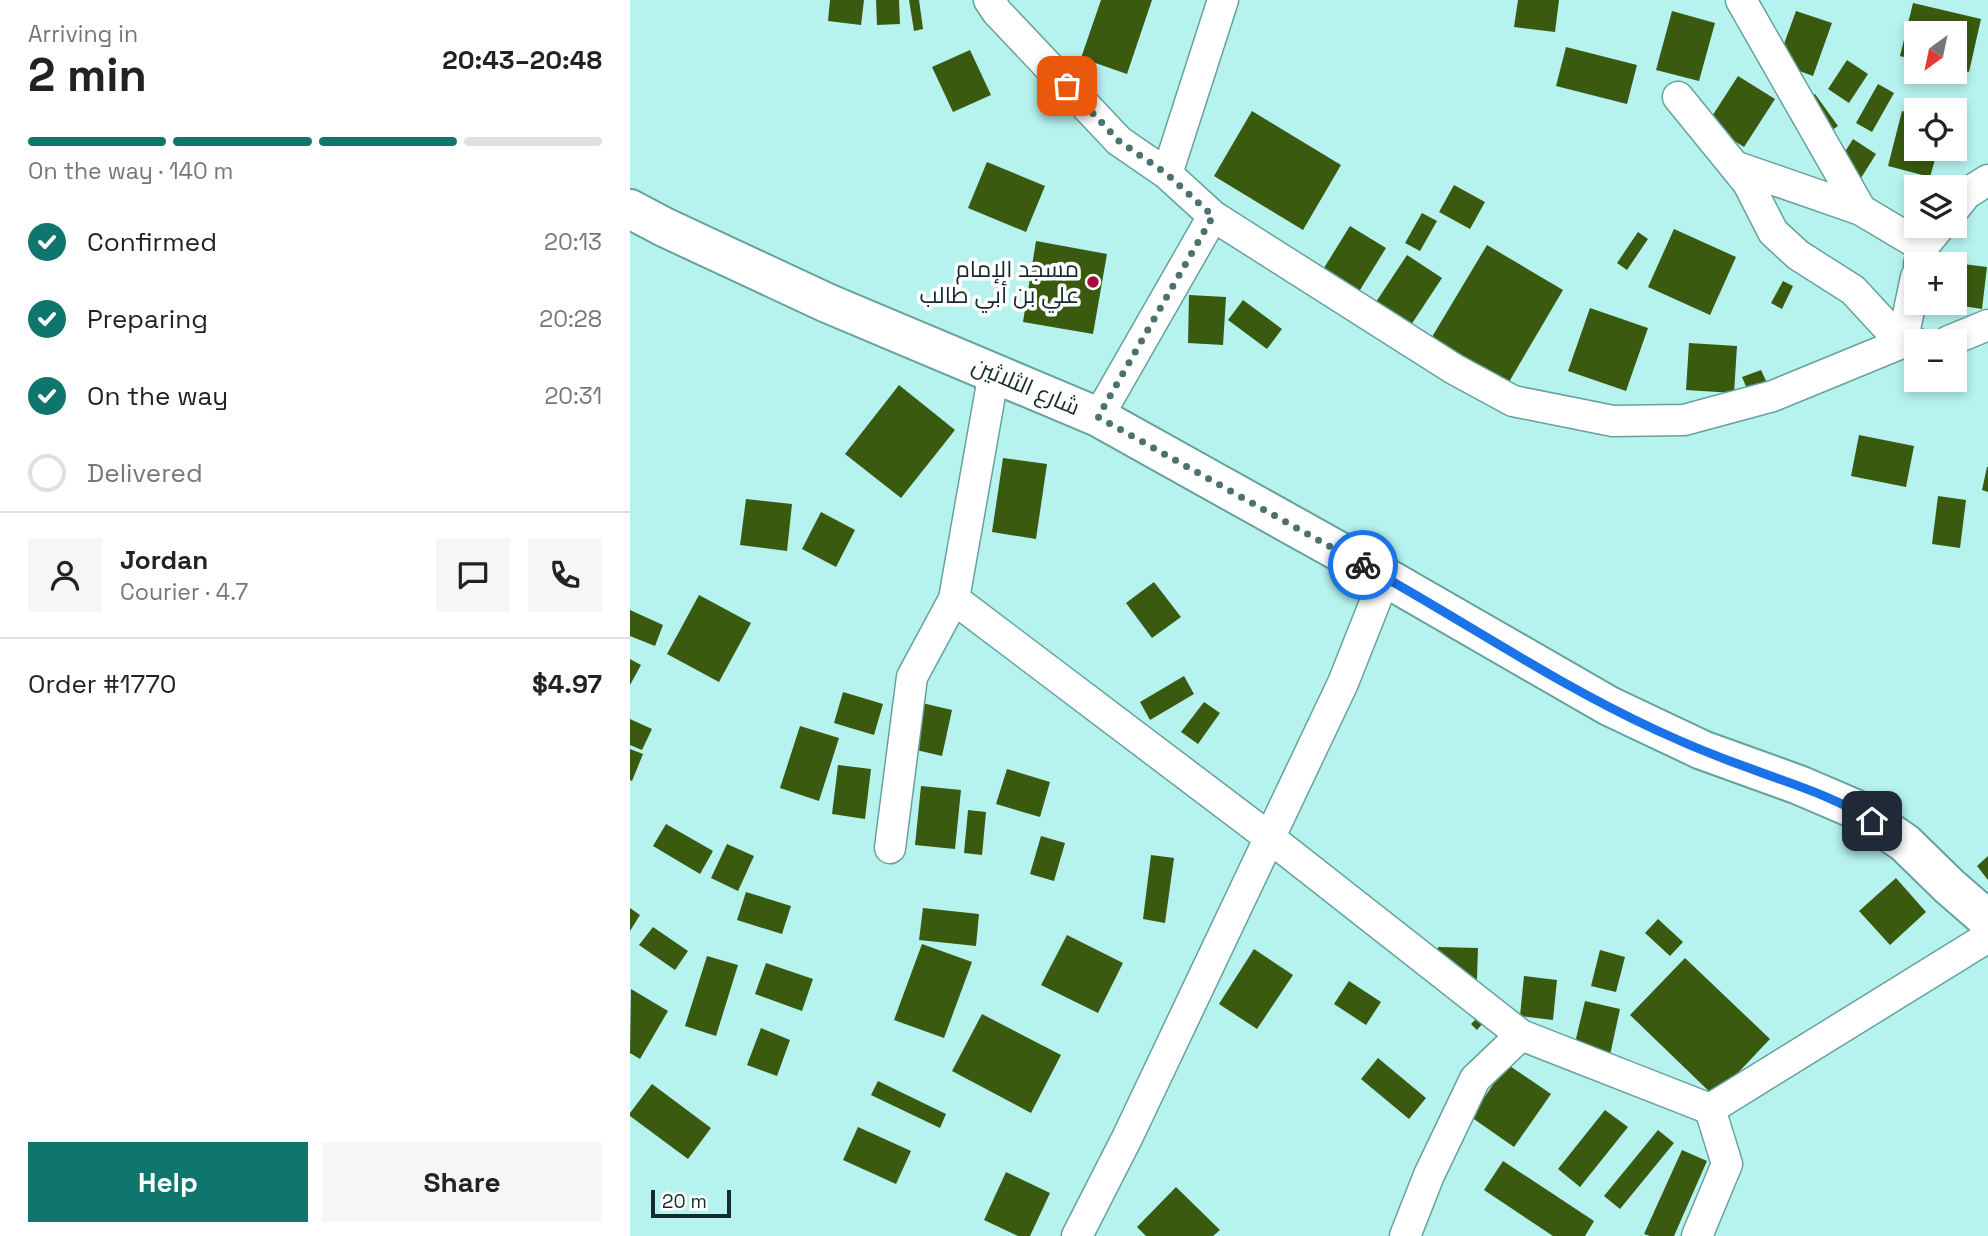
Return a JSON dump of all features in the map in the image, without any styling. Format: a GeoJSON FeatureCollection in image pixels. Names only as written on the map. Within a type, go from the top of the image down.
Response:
{"type":"FeatureCollection","features":[{"type":"Feature","properties":{"kind":"street"},"geometry":{"type":"LineString","coordinates":[[989,0],[997,12],[1119,141],[1167,174],[1213,216],[1454,369],[1513,401],[1613,421],[1684,420],[1773,396],[1904,345]]}},
{"type":"Feature","properties":{"kind":"street"},"geometry":{"type":"LineString","coordinates":[[1167,174],[1223,0]]}},
{"type":"Feature","properties":{"kind":"street"},"geometry":{"type":"LineString","coordinates":[[1741,0],[1861,210]]}},
{"type":"Feature","properties":{"kind":"street"},"geometry":{"type":"LineString","coordinates":[[1678,97],[1748,183],[1773,232],[1798,255],[1853,290],[1904,338]]}},
{"type":"Feature","properties":{"kind":"street"},"geometry":{"type":"LineString","coordinates":[[1734,166],[1861,210],[1927,246]]}},
{"type":"Feature","properties":{"kind":"street"},"geometry":{"type":"LineString","coordinates":[[1967,193],[1988,180]]}},
{"type":"Feature","properties":{"kind":"street","name":"شارع الثلاثين"},"geometry":{"type":"LineString","coordinates":[[630,209],[827,303],[1098,417],[1385,577],[1552,675],[1655,729],[1855,809],[1905,843],[1988,920]]}},
{"type":"Feature","properties":{"kind":"street"},"geometry":{"type":"LineString","coordinates":[[1098,417],[1213,216]]}},
{"type":"Feature","properties":{"kind":"street"},"geometry":{"type":"LineString","coordinates":[[1967,334],[1988,325]]}},
{"type":"Feature","properties":{"kind":"street"},"geometry":{"type":"LineString","coordinates":[[890,848],[912,677],[954,599],[994,372]]}},
{"type":"Feature","properties":{"kind":"street"},"geometry":{"type":"LineString","coordinates":[[1077,1236],[1128,1136],[1343,683],[1385,577]]}},
{"type":"Feature","properties":{"kind":"street"},"geometry":{"type":"LineString","coordinates":[[954,599],[1270,838],[1521,1035],[1710,1109]]}},
{"type":"Feature","properties":{"kind":"street"},"geometry":{"type":"LineString","coordinates":[[1710,1109],[1988,937]]}},
{"type":"Feature","properties":{"kind":"street"},"geometry":{"type":"LineString","coordinates":[[1405,1236],[1429,1175],[1475,1079],[1521,1035]]}},
{"type":"Feature","properties":{"kind":"street"},"geometry":{"type":"LineString","coordinates":[[1697,1236],[1727,1164],[1710,1109]]}},
{"type":"Feature","properties":{"kind":"building"},"geometry":{"type":"Polygon","coordinates":[[[830,0],[864,0],[861,25],[828,21],[830,0]]]}},
{"type":"Feature","properties":{"kind":"building"},"geometry":{"type":"Polygon","coordinates":[[[876,0],[899,0],[900,24],[877,25],[876,0]]]}},
{"type":"Feature","properties":{"kind":"building"},"geometry":{"type":"Polygon","coordinates":[[[909,0],[919,0],[923,29],[914,31],[909,0]]]}},
{"type":"Feature","properties":{"kind":"building"},"geometry":{"type":"Polygon","coordinates":[[[1101,0],[1152,0],[1127,74],[1081,58],[1101,0]]]}},
{"type":"Feature","properties":{"kind":"building"},"geometry":{"type":"Polygon","coordinates":[[[1518,0],[1559,0],[1555,32],[1514,27],[1518,0]]]}},
{"type":"Feature","properties":{"kind":"building"},"geometry":{"type":"Polygon","coordinates":[[[1913,3],[1981,19],[1969,72],[1967,21],[1909,21],[1913,3]]]}},
{"type":"Feature","properties":{"kind":"building"},"geometry":{"type":"Polygon","coordinates":[[[1672,11],[1715,23],[1699,81],[1656,70],[1672,11]]]}},
{"type":"Feature","properties":{"kind":"building"},"geometry":{"type":"Polygon","coordinates":[[[1796,11],[1832,23],[1813,76],[1777,63],[1796,11]]]}},
{"type":"Feature","properties":{"kind":"building"},"geometry":{"type":"Polygon","coordinates":[[[1904,40],[1904,57],[1900,56],[1904,40]]]}},
{"type":"Feature","properties":{"kind":"building"},"geometry":{"type":"Polygon","coordinates":[[[1566,47],[1637,65],[1627,104],[1556,86],[1566,47]]]}},
{"type":"Feature","properties":{"kind":"building"},"geometry":{"type":"Polygon","coordinates":[[[970,50],[991,95],[953,112],[932,67],[970,50]]]}},
{"type":"Feature","properties":{"kind":"building"},"geometry":{"type":"Polygon","coordinates":[[[1847,60],[1868,74],[1849,103],[1828,89],[1847,60]]]}},
{"type":"Feature","properties":{"kind":"building"},"geometry":{"type":"Polygon","coordinates":[[[1738,76],[1775,99],[1744,147],[1707,124],[1738,76]]]}},
{"type":"Feature","properties":{"kind":"building"},"geometry":{"type":"Polygon","coordinates":[[[1878,84],[1894,93],[1872,132],[1856,123],[1878,84]]]}},
{"type":"Feature","properties":{"kind":"building"},"geometry":{"type":"Polygon","coordinates":[[[1815,94],[1838,126],[1811,145],[1789,112],[1815,94]]]}},
{"type":"Feature","properties":{"kind":"building"},"geometry":{"type":"Polygon","coordinates":[[[1252,111],[1341,165],[1303,230],[1214,176],[1252,111]]]}},
{"type":"Feature","properties":{"kind":"building"},"geometry":{"type":"Polygon","coordinates":[[[1902,111],[1904,161],[1935,161],[1931,175],[1888,166],[1902,111]]]}},
{"type":"Feature","properties":{"kind":"building"},"geometry":{"type":"Polygon","coordinates":[[[1853,139],[1876,154],[1856,186],[1833,171],[1853,139]]]}},
{"type":"Feature","properties":{"kind":"building"},"geometry":{"type":"Polygon","coordinates":[[[987,162],[1045,186],[1026,232],[968,208],[987,162]]]}},
{"type":"Feature","properties":{"kind":"building"},"geometry":{"type":"Polygon","coordinates":[[[1454,185],[1485,202],[1470,229],[1439,212],[1454,185]]]}},
{"type":"Feature","properties":{"kind":"building"},"geometry":{"type":"Polygon","coordinates":[[[1422,213],[1437,221],[1420,251],[1405,243],[1422,213]]]}},
{"type":"Feature","properties":{"kind":"building"},"geometry":{"type":"Polygon","coordinates":[[[1350,226],[1386,248],[1355,298],[1319,276],[1350,226]]]}},
{"type":"Feature","properties":{"kind":"building"},"geometry":{"type":"Polygon","coordinates":[[[1674,229],[1736,257],[1710,315],[1648,287],[1674,229]]]}},
{"type":"Feature","properties":{"kind":"building"},"geometry":{"type":"Polygon","coordinates":[[[1638,232],[1648,239],[1627,270],[1617,263],[1638,232]]]}},
{"type":"Feature","properties":{"kind":"building"},"geometry":{"type":"Polygon","coordinates":[[[1036,241],[1107,254],[1093,334],[1023,322],[1036,241]]]}},
{"type":"Feature","properties":{"kind":"building"},"geometry":{"type":"Polygon","coordinates":[[[1487,245],[1563,290],[1506,387],[1429,342],[1487,245]]]}},
{"type":"Feature","properties":{"kind":"building"},"geometry":{"type":"Polygon","coordinates":[[[1407,255],[1442,278],[1411,325],[1376,302],[1407,255]]]}},
{"type":"Feature","properties":{"kind":"building"},"geometry":{"type":"Polygon","coordinates":[[[1967,264],[1987,267],[1982,309],[1967,307],[1967,264]]]}},
{"type":"Feature","properties":{"kind":"building"},"geometry":{"type":"Polygon","coordinates":[[[1783,281],[1793,286],[1782,309],[1771,303],[1783,281]]]}},
{"type":"Feature","properties":{"kind":"building"},"geometry":{"type":"Polygon","coordinates":[[[1189,295],[1226,297],[1223,345],[1188,343],[1189,295]]]}},
{"type":"Feature","properties":{"kind":"building"},"geometry":{"type":"Polygon","coordinates":[[[1243,300],[1282,329],[1267,349],[1228,320],[1243,300]]]}},
{"type":"Feature","properties":{"kind":"building"},"geometry":{"type":"Polygon","coordinates":[[[1590,308],[1648,328],[1626,391],[1568,371],[1590,308]]]}},
{"type":"Feature","properties":{"kind":"building"},"geometry":{"type":"Polygon","coordinates":[[[1689,343],[1737,346],[1734,393],[1686,390],[1689,343]]]}},
{"type":"Feature","properties":{"kind":"building"},"geometry":{"type":"Polygon","coordinates":[[[1761,370],[1767,383],[1748,391],[1742,377],[1761,370]]]}},
{"type":"Feature","properties":{"kind":"building"},"geometry":{"type":"Polygon","coordinates":[[[899,385],[955,430],[901,498],[845,454],[899,385]]]}},
{"type":"Feature","properties":{"kind":"building"},"geometry":{"type":"Polygon","coordinates":[[[1859,435],[1914,446],[1906,487],[1851,476],[1859,435]]]}},
{"type":"Feature","properties":{"kind":"building"},"geometry":{"type":"Polygon","coordinates":[[[1003,458],[1047,464],[1036,539],[992,532],[1003,458]]]}},
{"type":"Feature","properties":{"kind":"building"},"geometry":{"type":"Polygon","coordinates":[[[1988,467],[1988,492],[1982,490],[1988,467]]]}},
{"type":"Feature","properties":{"kind":"building"},"geometry":{"type":"Polygon","coordinates":[[[1938,496],[1966,500],[1960,548],[1932,544],[1938,496]]]}},
{"type":"Feature","properties":{"kind":"building"},"geometry":{"type":"Polygon","coordinates":[[[746,499],[792,504],[787,551],[740,545],[746,499]]]}},
{"type":"Feature","properties":{"kind":"building"},"geometry":{"type":"Polygon","coordinates":[[[821,512],[855,530],[836,567],[802,549],[821,512]]]}},
{"type":"Feature","properties":{"kind":"building"},"geometry":{"type":"Polygon","coordinates":[[[1154,582],[1181,617],[1152,638],[1126,603],[1154,582]]]}},
{"type":"Feature","properties":{"kind":"building"},"geometry":{"type":"Polygon","coordinates":[[[699,595],[751,623],[719,682],[667,654],[699,595]]]}},
{"type":"Feature","properties":{"kind":"building"},"geometry":{"type":"Polygon","coordinates":[[[630,610],[663,625],[655,646],[630,636],[630,610]]]}},
{"type":"Feature","properties":{"kind":"building"},"geometry":{"type":"Polygon","coordinates":[[[630,659],[641,665],[630,685],[630,659]]]}},
{"type":"Feature","properties":{"kind":"building"},"geometry":{"type":"Polygon","coordinates":[[[1184,676],[1194,694],[1150,720],[1140,702],[1184,676]]]}},
{"type":"Feature","properties":{"kind":"building"},"geometry":{"type":"Polygon","coordinates":[[[843,692],[883,704],[874,735],[834,723],[843,692]]]}},
{"type":"Feature","properties":{"kind":"building"},"geometry":{"type":"Polygon","coordinates":[[[1204,702],[1220,713],[1198,744],[1181,732],[1204,702]]]}},
{"type":"Feature","properties":{"kind":"building"},"geometry":{"type":"Polygon","coordinates":[[[922,703],[952,710],[942,756],[912,749],[922,703]]]}},
{"type":"Feature","properties":{"kind":"building"},"geometry":{"type":"Polygon","coordinates":[[[630,719],[652,729],[642,750],[630,745],[630,719]]]}},
{"type":"Feature","properties":{"kind":"building"},"geometry":{"type":"Polygon","coordinates":[[[800,726],[839,738],[819,801],[780,788],[800,726]]]}},
{"type":"Feature","properties":{"kind":"building"},"geometry":{"type":"Polygon","coordinates":[[[630,749],[643,754],[632,781],[630,780],[630,749]]]}},
{"type":"Feature","properties":{"kind":"building"},"geometry":{"type":"Polygon","coordinates":[[[838,765],[871,769],[865,819],[832,814],[838,765]]]}},
{"type":"Feature","properties":{"kind":"building"},"geometry":{"type":"Polygon","coordinates":[[[1007,769],[1050,782],[1040,817],[996,804],[1007,769]]]}},
{"type":"Feature","properties":{"kind":"building"},"geometry":{"type":"Polygon","coordinates":[[[921,786],[961,790],[955,849],[915,845],[921,786]]]}},
{"type":"Feature","properties":{"kind":"building"},"geometry":{"type":"Polygon","coordinates":[[[968,810],[986,812],[982,855],[964,853],[968,810]]]}},
{"type":"Feature","properties":{"kind":"building"},"geometry":{"type":"Polygon","coordinates":[[[666,824],[713,851],[700,874],[653,846],[666,824]]]}},
{"type":"Feature","properties":{"kind":"building"},"geometry":{"type":"Polygon","coordinates":[[[1041,836],[1065,843],[1054,881],[1030,874],[1041,836]]]}},
{"type":"Feature","properties":{"kind":"building"},"geometry":{"type":"Polygon","coordinates":[[[727,844],[754,856],[738,891],[711,878],[727,844]]]}},
{"type":"Feature","properties":{"kind":"building"},"geometry":{"type":"Polygon","coordinates":[[[1151,855],[1174,858],[1165,923],[1143,919],[1151,855]]]}},
{"type":"Feature","properties":{"kind":"building"},"geometry":{"type":"Polygon","coordinates":[[[1988,856],[1988,880],[1977,866],[1988,856]]]}},
{"type":"Feature","properties":{"kind":"building"},"geometry":{"type":"Polygon","coordinates":[[[1896,878],[1926,912],[1890,945],[1859,911],[1896,878]]]}},
{"type":"Feature","properties":{"kind":"building"},"geometry":{"type":"Polygon","coordinates":[[[746,892],[791,906],[782,934],[737,920],[746,892]]]}},
{"type":"Feature","properties":{"kind":"building"},"geometry":{"type":"Polygon","coordinates":[[[630,908],[640,915],[630,931],[630,908]]]}},
{"type":"Feature","properties":{"kind":"building"},"geometry":{"type":"Polygon","coordinates":[[[923,908],[979,914],[976,946],[919,940],[923,908]]]}},
{"type":"Feature","properties":{"kind":"building"},"geometry":{"type":"Polygon","coordinates":[[[1658,919],[1683,942],[1670,956],[1645,933],[1658,919]]]}},
{"type":"Feature","properties":{"kind":"building"},"geometry":{"type":"Polygon","coordinates":[[[653,927],[688,951],[675,970],[639,945],[653,927]]]}},
{"type":"Feature","properties":{"kind":"building"},"geometry":{"type":"Polygon","coordinates":[[[1067,935],[1123,963],[1098,1013],[1041,985],[1067,935]]]}},
{"type":"Feature","properties":{"kind":"building"},"geometry":{"type":"Polygon","coordinates":[[[922,944],[972,962],[944,1038],[894,1020],[922,944]]]}},
{"type":"Feature","properties":{"kind":"building"},"geometry":{"type":"Polygon","coordinates":[[[1438,947],[1478,948],[1477,979],[1438,978],[1438,947]]]}},
{"type":"Feature","properties":{"kind":"building"},"geometry":{"type":"Polygon","coordinates":[[[1254,949],[1293,975],[1257,1029],[1219,1004],[1254,949]]]}},
{"type":"Feature","properties":{"kind":"building"},"geometry":{"type":"Polygon","coordinates":[[[1600,950],[1625,957],[1616,992],[1591,986],[1600,950]]]}},
{"type":"Feature","properties":{"kind":"building"},"geometry":{"type":"Polygon","coordinates":[[[707,956],[738,965],[716,1036],[685,1026],[707,956]]]}},
{"type":"Feature","properties":{"kind":"building"},"geometry":{"type":"Polygon","coordinates":[[[1685,958],[1770,1039],[1715,1097],[1630,1015],[1685,958]]]}},
{"type":"Feature","properties":{"kind":"building"},"geometry":{"type":"Polygon","coordinates":[[[766,963],[813,979],[802,1011],[755,994],[766,963]]]}},
{"type":"Feature","properties":{"kind":"building"},"geometry":{"type":"Polygon","coordinates":[[[1524,976],[1557,980],[1553,1020],[1520,1016],[1524,976]]]}},
{"type":"Feature","properties":{"kind":"building"},"geometry":{"type":"Polygon","coordinates":[[[1349,981],[1381,1002],[1366,1025],[1334,1004],[1349,981]]]}},
{"type":"Feature","properties":{"kind":"building"},"geometry":{"type":"Polygon","coordinates":[[[631,989],[668,1011],[640,1059],[630,1053],[631,989]]]}},
{"type":"Feature","properties":{"kind":"building"},"geometry":{"type":"Polygon","coordinates":[[[1585,1001],[1620,1009],[1610,1055],[1574,1047],[1585,1001]]]}},
{"type":"Feature","properties":{"kind":"building"},"geometry":{"type":"Polygon","coordinates":[[[982,1014],[1061,1055],[1031,1113],[952,1071],[982,1014]]]}},
{"type":"Feature","properties":{"kind":"building"},"geometry":{"type":"Polygon","coordinates":[[[1477,1018],[1483,1023],[1477,1030],[1471,1024],[1477,1018]]]}},
{"type":"Feature","properties":{"kind":"building"},"geometry":{"type":"Polygon","coordinates":[[[761,1028],[790,1040],[777,1076],[747,1065],[761,1028]]]}},
{"type":"Feature","properties":{"kind":"building"},"geometry":{"type":"Polygon","coordinates":[[[1378,1058],[1426,1098],[1409,1119],[1361,1079],[1378,1058]]]}},
{"type":"Feature","properties":{"kind":"building"},"geometry":{"type":"Polygon","coordinates":[[[1507,1064],[1551,1094],[1514,1147],[1471,1117],[1507,1064]]]}},
{"type":"Feature","properties":{"kind":"building"},"geometry":{"type":"Polygon","coordinates":[[[878,1081],[946,1114],[940,1128],[871,1095],[878,1081]]]}},
{"type":"Feature","properties":{"kind":"building"},"geometry":{"type":"Polygon","coordinates":[[[652,1084],[711,1128],[688,1159],[630,1116],[652,1084]]]}},
{"type":"Feature","properties":{"kind":"building"},"geometry":{"type":"Polygon","coordinates":[[[1605,1110],[1628,1127],[1580,1187],[1558,1169],[1605,1110]]]}},
{"type":"Feature","properties":{"kind":"building"},"geometry":{"type":"Polygon","coordinates":[[[858,1127],[911,1151],[896,1184],[843,1160],[858,1127]]]}},
{"type":"Feature","properties":{"kind":"building"},"geometry":{"type":"Polygon","coordinates":[[[1658,1130],[1674,1143],[1620,1209],[1604,1196],[1658,1130]]]}},
{"type":"Feature","properties":{"kind":"building"},"geometry":{"type":"Polygon","coordinates":[[[1682,1150],[1707,1161],[1674,1236],[1644,1234],[1682,1150]]]}},
{"type":"Feature","properties":{"kind":"building"},"geometry":{"type":"Polygon","coordinates":[[[1503,1161],[1594,1221],[1585,1236],[1553,1236],[1484,1190],[1503,1161]]]}},
{"type":"Feature","properties":{"kind":"building"},"geometry":{"type":"Polygon","coordinates":[[[1006,1172],[1050,1193],[1030,1236],[1018,1236],[984,1220],[1006,1172]]]}},
{"type":"Feature","properties":{"kind":"building"},"geometry":{"type":"Polygon","coordinates":[[[1176,1187],[1220,1230],[1213,1236],[1146,1236],[1137,1227],[1176,1187]]]}},
{"type":"Feature","properties":{"kind":"way so far"},"geometry":{"type":"LineString","coordinates":[[1067,86],[1119,141],[1167,174],[1213,216],[1098,417],[1363,565]]}},
{"type":"Feature","properties":{"kind":"place","name":"مسجد الإمام علي بن أبي طالب"},"geometry":{"type":"Point","coordinates":[1093,282]}},
{"type":"Feature","properties":{"kind":"route"},"geometry":{"type":"LineString","coordinates":[[1363,565],[1609,706],[1702,750],[1799,785],[1855,809],[1872,821]]}}]}
